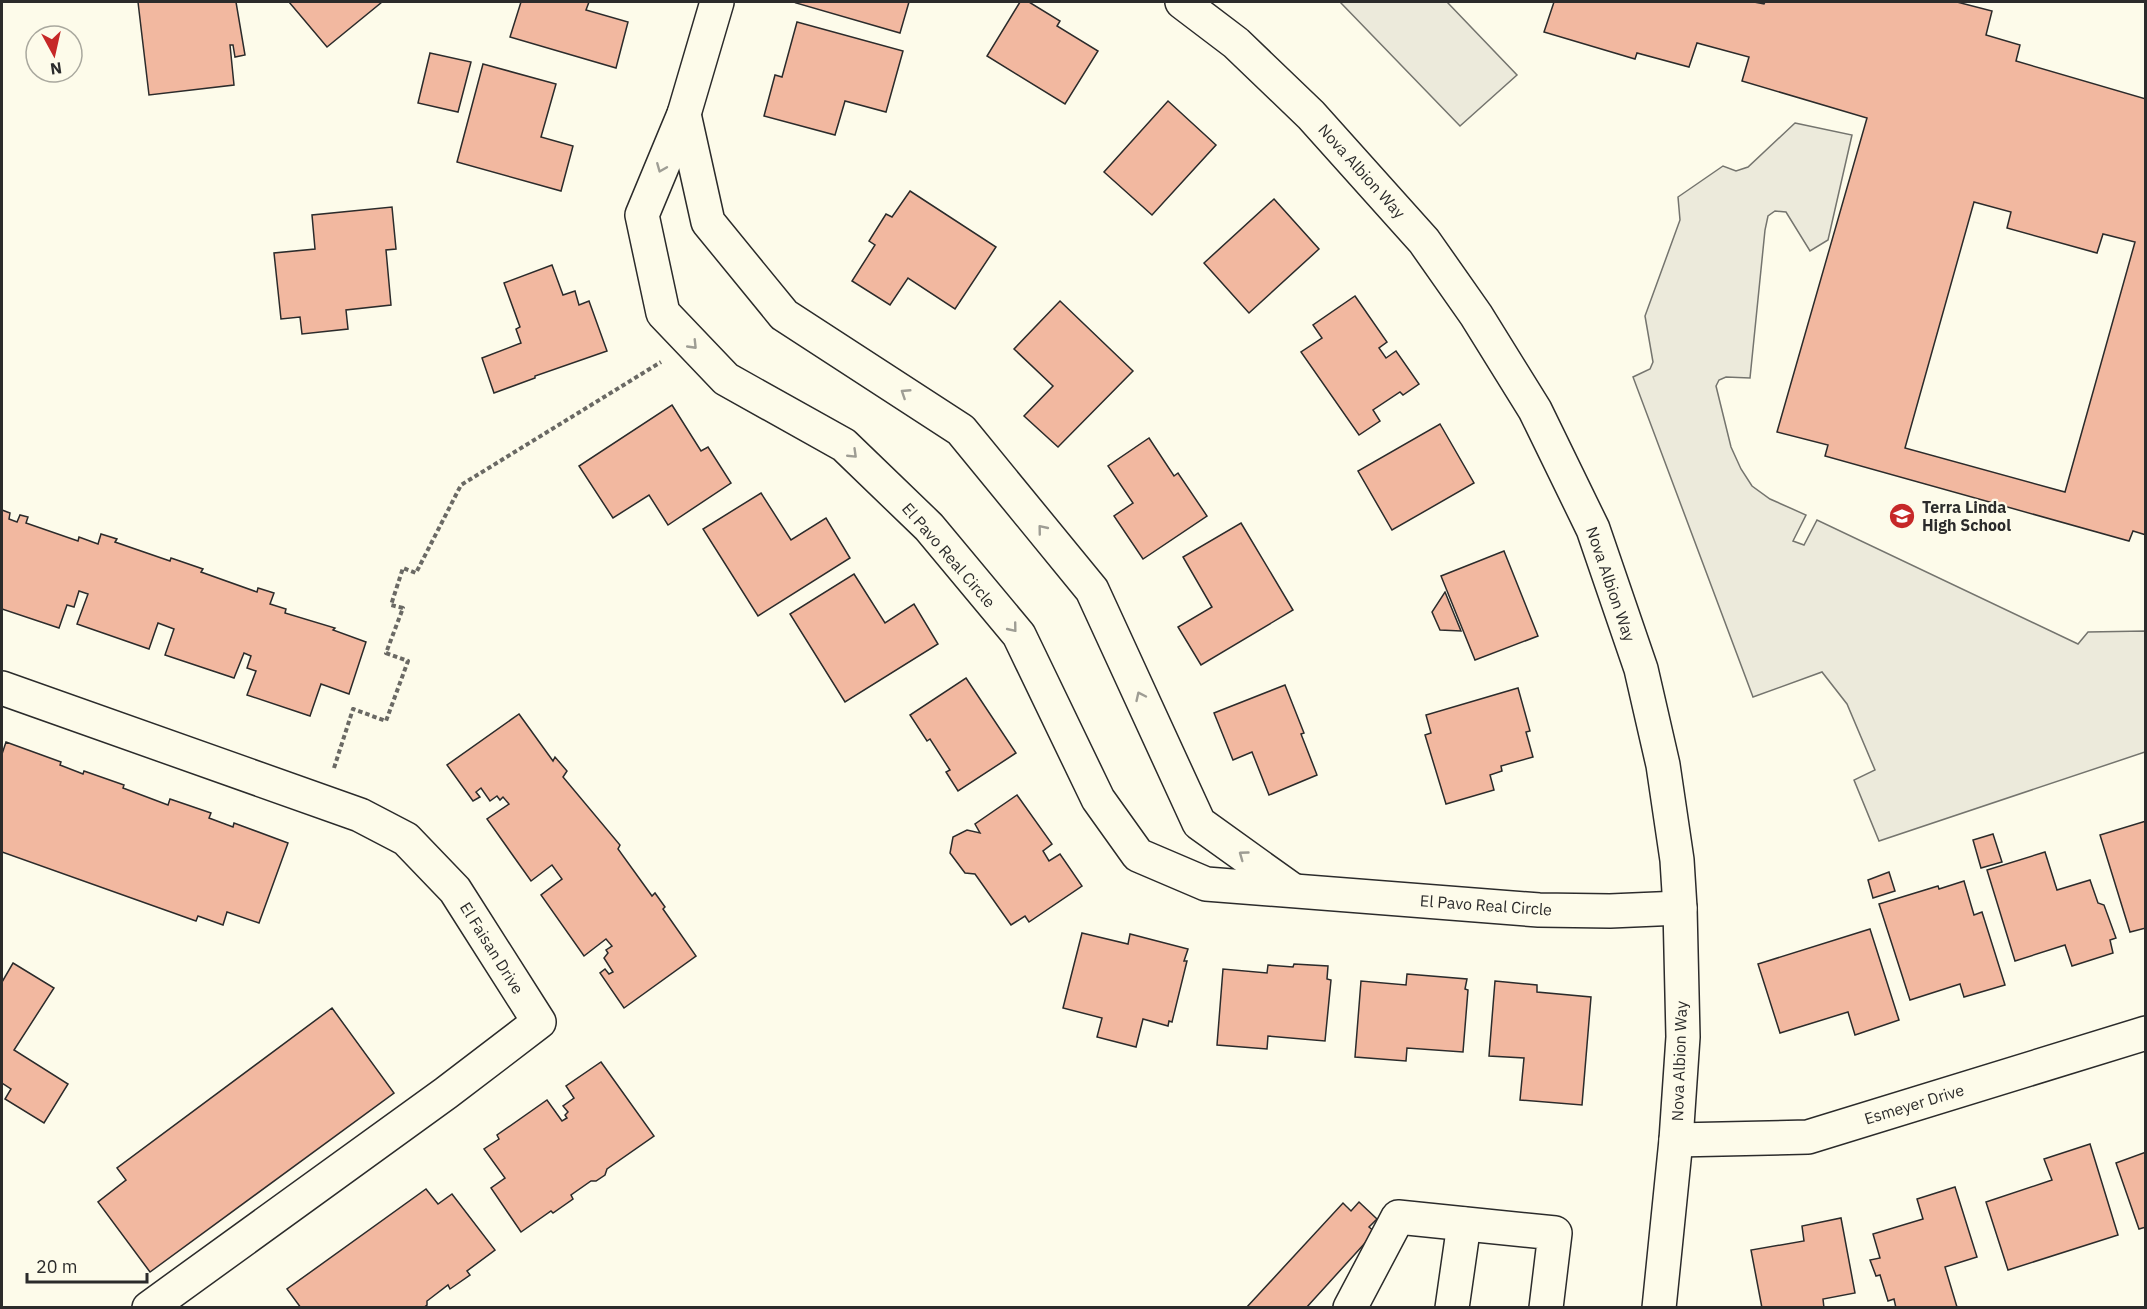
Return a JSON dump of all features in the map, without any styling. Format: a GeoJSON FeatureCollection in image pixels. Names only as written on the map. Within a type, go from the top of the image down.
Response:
{"type":"FeatureCollection","features":[{"type":"Feature","properties":{"kind":"street","name":"El Pavo Real Circle"},"geometry":{"type":"LineString","coordinates":[[717,2],[684,114],[642,215],[663,313],[726,379],[844,445],[929,527],[1019,635],[1098,800],[1138,855],[1206,884],[1539,910],[1610,911],[1680,908]]}},
{"type":"Feature","properties":{"kind":"street","name":"Nova Albion Way"},"geometry":{"type":"LineString","coordinates":[[1182,2],[1236,44],[1311,115],[1424,241],[1476,315],[1535,410],[1593,529],[1641,669],[1664,765],[1677,860],[1683,1038],[1676,1140],[1659,1308]]}},
{"type":"Feature","properties":{"kind":"street","name":"El Pavo Real Circle"},"geometry":{"type":"LineString","coordinates":[[684,114],[708,222],[784,315],[961,430],[1092,590],[1199,823],[1291,889]]}},
{"type":"Feature","properties":{"kind":"street","name":"El Faisan Drive"},"geometry":{"type":"LineString","coordinates":[[2,688],[360,815],[406,839],[455,890],[539,1022],[446,1093],[149,1308]]}},
{"type":"Feature","properties":{"kind":"street","name":"Esmeyer Drive"},"geometry":{"type":"LineString","coordinates":[[1676,1140],[1808,1137],[2145,1033]]}},
{"type":"Feature","properties":{"kind":"street"},"geometry":{"type":"LineString","coordinates":[[1350,1308],[1398,1217],[1555,1233],[1546,1308]]}},
{"type":"Feature","properties":{"kind":"street"},"geometry":{"type":"LineString","coordinates":[[1452,1308],[1464,1224]]}},
{"type":"Feature","properties":{"kind":"path"},"geometry":{"type":"LineString","coordinates":[[322,803],[353,709],[386,721],[408,661],[387,653],[403,608],[391,605],[397,586],[403,568],[416,573],[461,485],[692,343]]}},
{"type":"Feature","properties":{"kind":"shaded area"},"geometry":{"type":"Polygon","coordinates":[[[1340,2],[1447,2],[1517,75],[1460,126],[1340,2]]]}},
{"type":"Feature","properties":{"kind":"shaded area"},"geometry":{"type":"Polygon","coordinates":[[[1795,123],[1852,135],[1828,240],[1810,251],[1786,212],[1775,211],[1768,216],[1750,378],[1726,377],[1719,380],[1716,386],[1731,447],[1752,486],[1770,499],[1806,515],[1793,541],[1804,545],[1817,520],[2078,644],[2088,632],[2145,631],[2145,752],[1879,841],[1854,780],[1875,770],[1847,704],[1822,672],[1753,697],[1633,377],[1650,369],[1653,362],[1645,316],[1680,220],[1678,197],[1723,166],[1736,171],[1748,167],[1795,123]]]}},
{"type":"Feature","properties":{"kind":"building"},"geometry":{"type":"Polygon","coordinates":[[[138,2],[236,2],[245,55],[235,57],[233,45],[230,45],[234,85],[149,95],[138,2]]]}},
{"type":"Feature","properties":{"kind":"building"},"geometry":{"type":"Polygon","coordinates":[[[289,2],[382,2],[327,47],[289,2]]]}},
{"type":"Feature","properties":{"kind":"building"},"geometry":{"type":"Polygon","coordinates":[[[521,2],[589,2],[586,10],[628,22],[616,68],[510,37],[521,2]]]}},
{"type":"Feature","properties":{"kind":"building"},"geometry":{"type":"Polygon","coordinates":[[[797,2],[909,2],[900,33],[797,2]]]}},
{"type":"Feature","properties":{"kind":"building"},"geometry":{"type":"Polygon","coordinates":[[[1020,2],[1029,2],[1060,21],[1057,26],[1098,51],[1065,104],[987,56],[1020,2]]]}},
{"type":"Feature","properties":{"kind":"building"},"geometry":{"type":"Polygon","coordinates":[[[1554,2],[1754,2],[1764,4],[1765,2],[1957,2],[1992,11],[1986,35],[2020,45],[2016,61],[2146,99],[2146,535],[2133,531],[2129,541],[1825,456],[1828,445],[1777,432],[1867,118],[1742,81],[1749,57],[1697,43],[1689,67],[1637,53],[1635,59],[1544,32],[1554,2]],[[1974,202],[1905,448],[2065,492],[2135,242],[2103,234],[2097,253],[2007,228],[2011,212],[1974,202]]]}},
{"type":"Feature","properties":{"kind":"building"},"geometry":{"type":"Polygon","coordinates":[[[797,22],[903,51],[886,112],[845,101],[835,135],[764,116],[775,75],[782,77],[797,22]]]}},
{"type":"Feature","properties":{"kind":"building"},"geometry":{"type":"Polygon","coordinates":[[[430,53],[471,62],[458,112],[418,103],[430,53]]]}},
{"type":"Feature","properties":{"kind":"building"},"geometry":{"type":"Polygon","coordinates":[[[483,64],[556,84],[541,137],[573,146],[561,191],[457,162],[483,64]]]}},
{"type":"Feature","properties":{"kind":"building"},"geometry":{"type":"Polygon","coordinates":[[[1168,101],[1216,145],[1152,215],[1104,172],[1168,101]]]}},
{"type":"Feature","properties":{"kind":"building"},"geometry":{"type":"Polygon","coordinates":[[[910,191],[996,247],[955,309],[908,278],[890,305],[852,281],[875,245],[869,241],[886,214],[892,217],[910,191]]]}},
{"type":"Feature","properties":{"kind":"building"},"geometry":{"type":"Polygon","coordinates":[[[1274,199],[1319,249],[1249,313],[1204,263],[1274,199]]]}},
{"type":"Feature","properties":{"kind":"building"},"geometry":{"type":"Polygon","coordinates":[[[392,207],[396,249],[386,250],[391,305],[346,310],[348,329],[302,334],[300,317],[281,319],[274,253],[315,249],[312,215],[392,207]]]}},
{"type":"Feature","properties":{"kind":"building"},"geometry":{"type":"Polygon","coordinates":[[[552,265],[563,295],[575,291],[579,305],[589,301],[607,351],[494,393],[482,358],[521,343],[516,329],[520,327],[504,283],[552,265]]]}},
{"type":"Feature","properties":{"kind":"building"},"geometry":{"type":"Polygon","coordinates":[[[1355,296],[1387,342],[1379,348],[1386,358],[1396,351],[1419,384],[1403,395],[1400,392],[1373,410],[1380,421],[1359,435],[1301,352],[1322,338],[1313,325],[1355,296]]]}},
{"type":"Feature","properties":{"kind":"building"},"geometry":{"type":"Polygon","coordinates":[[[1060,301],[1133,371],[1058,447],[1024,416],[1053,386],[1014,349],[1060,301]]]}},
{"type":"Feature","properties":{"kind":"building"},"geometry":{"type":"Polygon","coordinates":[[[672,405],[701,451],[708,447],[731,483],[668,525],[649,495],[613,518],[579,466],[672,405]]]}},
{"type":"Feature","properties":{"kind":"building"},"geometry":{"type":"Polygon","coordinates":[[[1440,424],[1474,483],[1392,530],[1358,471],[1440,424]]]}},
{"type":"Feature","properties":{"kind":"building"},"geometry":{"type":"Polygon","coordinates":[[[1149,438],[1174,476],[1178,473],[1207,516],[1143,559],[1114,516],[1133,503],[1108,466],[1149,438]]]}},
{"type":"Feature","properties":{"kind":"building"},"geometry":{"type":"Polygon","coordinates":[[[761,493],[791,540],[826,518],[850,558],[758,616],[703,529],[761,493]]]}},
{"type":"Feature","properties":{"kind":"building"},"geometry":{"type":"Polygon","coordinates":[[[2,510],[10,513],[9,519],[17,522],[20,515],[28,517],[26,523],[78,541],[79,537],[98,544],[101,534],[117,539],[115,542],[170,561],[171,558],[203,569],[201,572],[257,592],[258,588],[274,593],[270,604],[286,609],[285,613],[335,628],[333,630],[366,642],[349,694],[321,684],[310,716],[247,695],[256,671],[247,668],[251,656],[244,653],[234,678],[165,655],[174,629],[158,623],[149,649],[77,624],[88,594],[79,591],[74,607],[67,605],[59,628],[2,609],[2,510]]]}},
{"type":"Feature","properties":{"kind":"building"},"geometry":{"type":"Polygon","coordinates":[[[1241,523],[1293,610],[1201,665],[1178,627],[1212,607],[1183,557],[1241,523]]]}},
{"type":"Feature","properties":{"kind":"building"},"geometry":{"type":"Polygon","coordinates":[[[1504,551],[1538,636],[1475,660],[1441,576],[1504,551]]]}},
{"type":"Feature","properties":{"kind":"building"},"geometry":{"type":"Polygon","coordinates":[[[854,574],[885,623],[914,604],[938,644],[845,702],[790,614],[854,574]]]}},
{"type":"Feature","properties":{"kind":"building"},"geometry":{"type":"Polygon","coordinates":[[[1445,592],[1461,631],[1440,630],[1432,612],[1445,592]]]}},
{"type":"Feature","properties":{"kind":"building"},"geometry":{"type":"Polygon","coordinates":[[[966,678],[1016,753],[958,791],[946,772],[950,770],[930,739],[927,741],[910,715],[966,678]]]}},
{"type":"Feature","properties":{"kind":"building"},"geometry":{"type":"Polygon","coordinates":[[[1285,685],[1304,733],[1301,734],[1317,775],[1269,795],[1252,752],[1233,760],[1214,713],[1285,685]]]}},
{"type":"Feature","properties":{"kind":"building"},"geometry":{"type":"Polygon","coordinates":[[[1518,688],[1530,731],[1526,732],[1533,757],[1501,766],[1502,771],[1490,775],[1494,790],[1446,804],[1425,735],[1431,733],[1426,715],[1518,688]]]}},
{"type":"Feature","properties":{"kind":"building"},"geometry":{"type":"Polygon","coordinates":[[[519,714],[553,761],[555,757],[567,771],[563,777],[620,845],[618,849],[652,896],[655,893],[665,907],[663,909],[696,956],[624,1008],[600,973],[605,969],[609,974],[613,972],[604,958],[608,953],[606,950],[612,946],[606,939],[584,956],[541,895],[562,879],[552,865],[531,881],[487,819],[509,804],[503,797],[500,800],[497,796],[490,801],[481,788],[476,792],[480,797],[473,801],[447,765],[519,714]]]}},
{"type":"Feature","properties":{"kind":"building"},"geometry":{"type":"Polygon","coordinates":[[[6,742],[61,762],[60,765],[83,774],[84,771],[124,785],[123,788],[168,805],[170,799],[211,813],[209,818],[233,827],[234,823],[288,843],[259,923],[227,912],[223,925],[198,916],[196,921],[2,852],[2,754],[6,742]]]}},
{"type":"Feature","properties":{"kind":"building"},"geometry":{"type":"Polygon","coordinates":[[[1017,795],[1052,844],[1043,851],[1049,861],[1060,854],[1082,886],[1029,922],[1025,916],[1011,925],[975,874],[965,873],[950,853],[953,837],[967,830],[980,833],[975,824],[1017,795]]]}},
{"type":"Feature","properties":{"kind":"building"},"geometry":{"type":"Polygon","coordinates":[[[2146,821],[2146,928],[2130,932],[2100,835],[2146,821]]]}},
{"type":"Feature","properties":{"kind":"building"},"geometry":{"type":"Polygon","coordinates":[[[1993,834],[2002,862],[1981,868],[1973,840],[1993,834]]]}},
{"type":"Feature","properties":{"kind":"building"},"geometry":{"type":"Polygon","coordinates":[[[2045,852],[2057,890],[2090,880],[2098,903],[2104,905],[2116,938],[2110,940],[2113,953],[2072,966],[2065,945],[2015,961],[1987,870],[2045,852]]]}},
{"type":"Feature","properties":{"kind":"building"},"geometry":{"type":"Polygon","coordinates":[[[1889,872],[1895,891],[1873,898],[1868,880],[1889,872]]]}},
{"type":"Feature","properties":{"kind":"building"},"geometry":{"type":"Polygon","coordinates":[[[1964,881],[1974,915],[1982,912],[2005,985],[1964,997],[1960,984],[1910,1000],[1879,904],[1938,886],[1939,889],[1964,881]]]}},
{"type":"Feature","properties":{"kind":"building"},"geometry":{"type":"Polygon","coordinates":[[[1870,929],[1899,1020],[1855,1035],[1848,1012],[1780,1033],[1758,964],[1870,929]]]}},
{"type":"Feature","properties":{"kind":"building"},"geometry":{"type":"Polygon","coordinates":[[[1082,933],[1128,944],[1130,934],[1188,949],[1172,1022],[1169,1021],[1168,1026],[1143,1019],[1136,1047],[1097,1037],[1102,1018],[1063,1008],[1082,933]]]}},
{"type":"Feature","properties":{"kind":"building"},"geometry":{"type":"Polygon","coordinates":[[[13,963],[54,988],[14,1050],[68,1084],[44,1123],[5,1099],[11,1089],[2,1083],[2,982],[13,963]]]}},
{"type":"Feature","properties":{"kind":"building"},"geometry":{"type":"Polygon","coordinates":[[[1294,964],[1328,966],[1327,979],[1331,980],[1325,1041],[1268,1036],[1267,1049],[1217,1045],[1223,969],[1267,973],[1268,965],[1293,967],[1294,964]]]}},
{"type":"Feature","properties":{"kind":"building"},"geometry":{"type":"Polygon","coordinates":[[[1407,974],[1467,979],[1463,1052],[1407,1048],[1406,1061],[1355,1057],[1361,981],[1406,985],[1407,974]]]}},
{"type":"Feature","properties":{"kind":"building"},"geometry":{"type":"Polygon","coordinates":[[[1495,981],[1537,985],[1537,992],[1591,997],[1582,1105],[1520,1100],[1524,1058],[1489,1056],[1495,981]]]}},
{"type":"Feature","properties":{"kind":"building"},"geometry":{"type":"Polygon","coordinates":[[[332,1008],[394,1093],[150,1272],[98,1202],[126,1180],[117,1168],[332,1008]]]}},
{"type":"Feature","properties":{"kind":"building"},"geometry":{"type":"Polygon","coordinates":[[[601,1062],[654,1136],[607,1169],[605,1175],[596,1181],[591,1181],[571,1195],[573,1199],[521,1232],[491,1188],[505,1178],[484,1149],[499,1139],[497,1135],[547,1100],[562,1121],[567,1118],[565,1115],[568,1112],[563,1106],[574,1098],[566,1086],[601,1062]]]}},
{"type":"Feature","properties":{"kind":"building"},"geometry":{"type":"Polygon","coordinates":[[[2090,1144],[2118,1235],[2008,1270],[1986,1202],[2052,1180],[2044,1159],[2090,1144]]]}},
{"type":"Feature","properties":{"kind":"building"},"geometry":{"type":"Polygon","coordinates":[[[2146,1152],[2146,1227],[2139,1229],[2116,1163],[2146,1152]]]}},
{"type":"Feature","properties":{"kind":"building"},"geometry":{"type":"Polygon","coordinates":[[[1955,1187],[1977,1257],[1945,1267],[1957,1307],[1896,1308],[1894,1299],[1888,1301],[1880,1275],[1876,1276],[1870,1260],[1880,1258],[1873,1234],[1923,1219],[1917,1199],[1955,1187]]]}},
{"type":"Feature","properties":{"kind":"building"},"geometry":{"type":"Polygon","coordinates":[[[426,1189],[438,1204],[452,1194],[495,1250],[467,1271],[470,1275],[450,1289],[448,1285],[427,1301],[427,1305],[423,1308],[301,1308],[287,1289],[426,1189]]]}},
{"type":"Feature","properties":{"kind":"building"},"geometry":{"type":"Polygon","coordinates":[[[1359,1202],[1377,1219],[1369,1227],[1375,1232],[1306,1308],[1246,1308],[1343,1203],[1351,1211],[1359,1202]]]}},
{"type":"Feature","properties":{"kind":"building"},"geometry":{"type":"Polygon","coordinates":[[[1841,1218],[1855,1293],[1823,1299],[1824,1308],[1762,1308],[1751,1250],[1804,1241],[1802,1226],[1841,1218]]]}},
{"type":"Feature","properties":{"kind":"place","name":"Terra Linda High School"},"geometry":{"type":"Point","coordinates":[1902,516]}}]}
